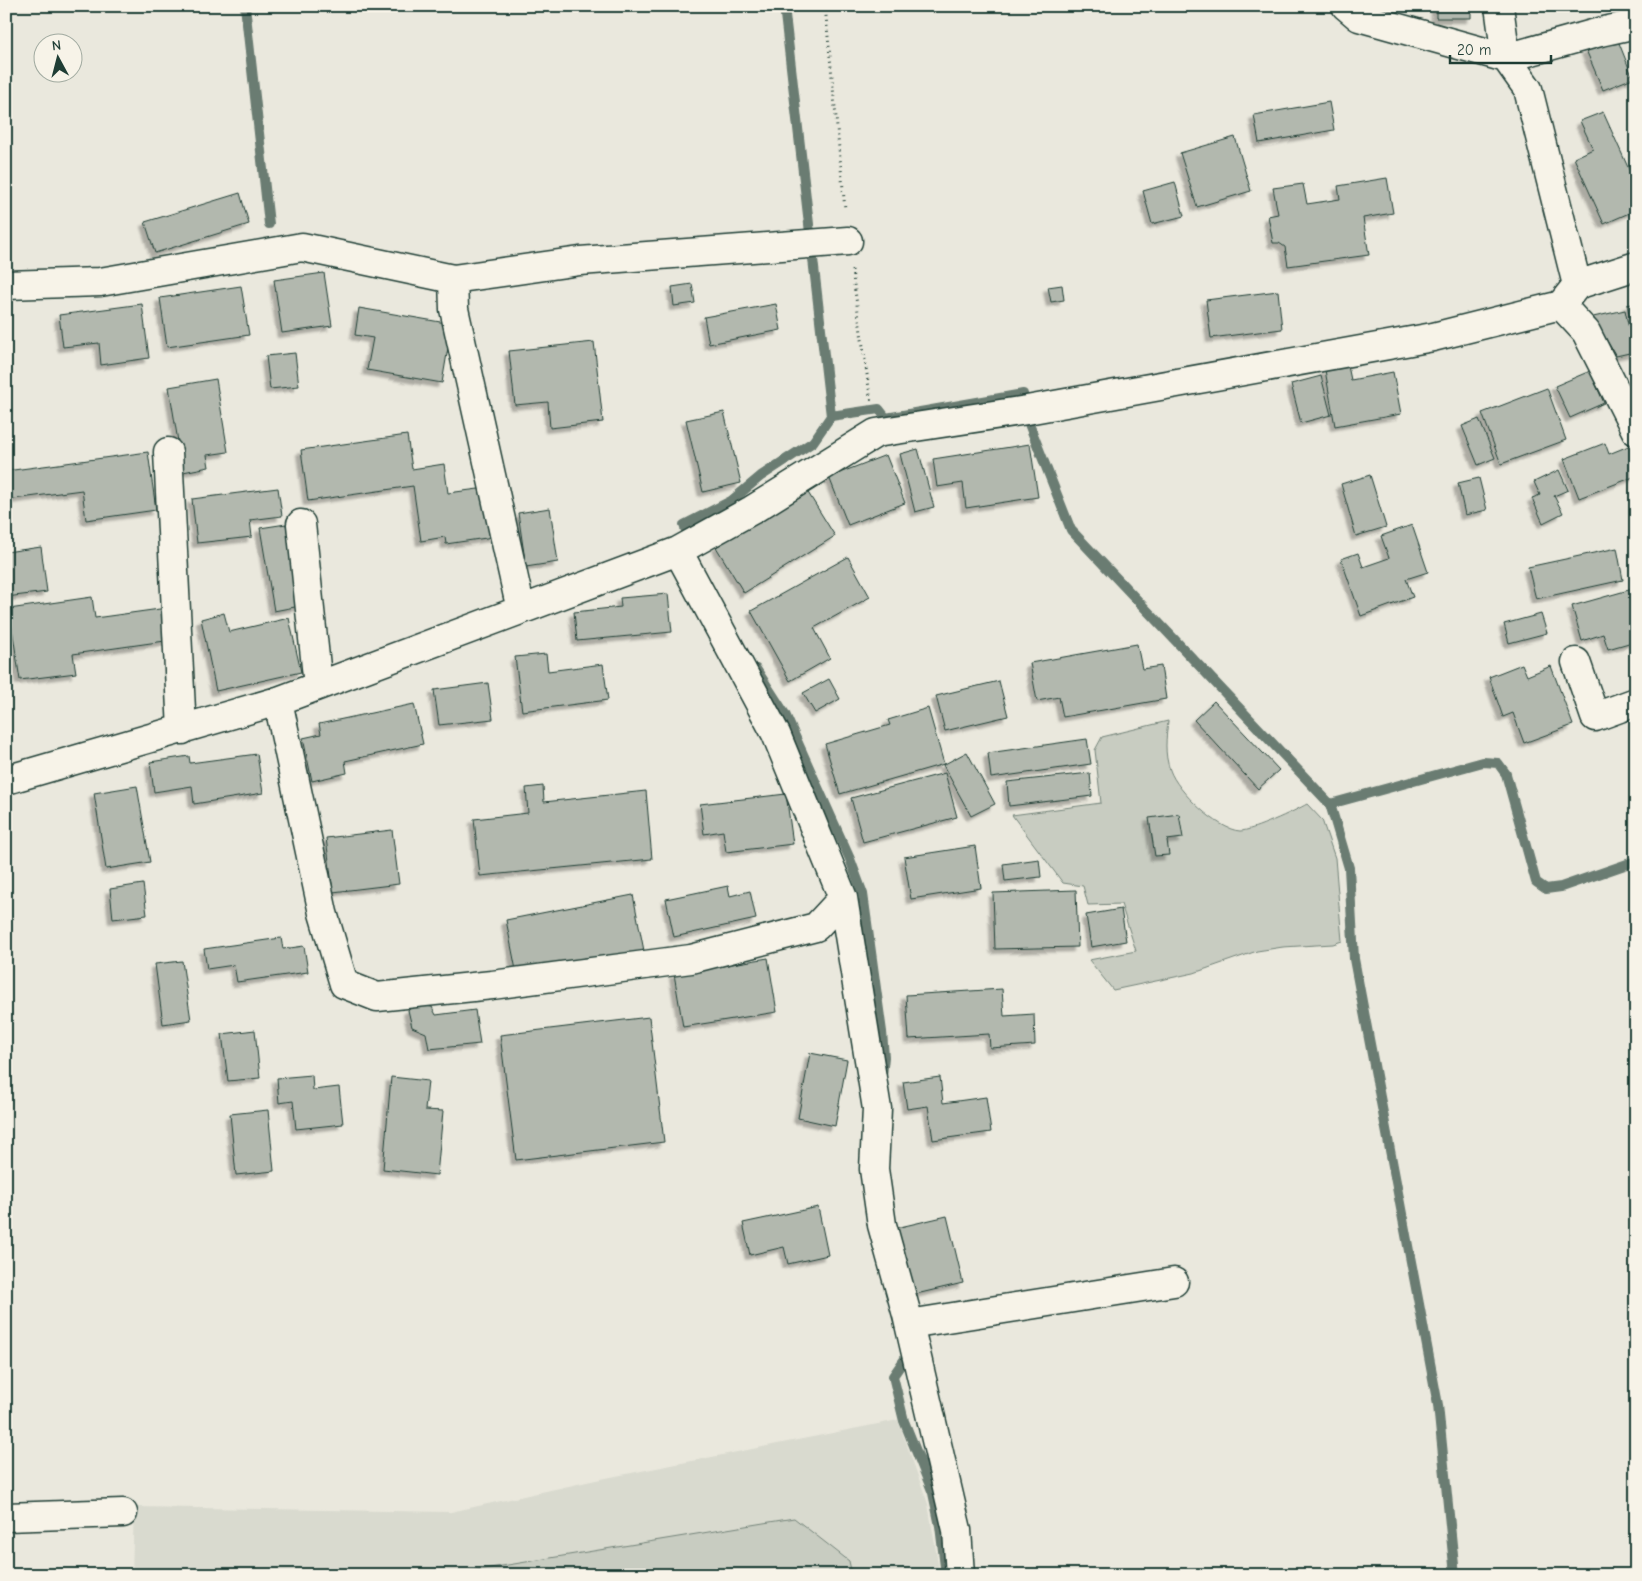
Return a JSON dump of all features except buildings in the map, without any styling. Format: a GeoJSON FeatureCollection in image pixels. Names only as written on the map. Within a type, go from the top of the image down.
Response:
{"type":"FeatureCollection","features":[{"type":"Feature","properties":{"kind":"street"},"geometry":{"type":"LineString","coordinates":[[1346,6],[1360,17],[1506,58],[1636,24]]}},
{"type":"Feature","properties":{"kind":"street"},"geometry":{"type":"LineString","coordinates":[[1499,6],[1506,58],[1528,89],[1569,295],[1636,431]]}},
{"type":"Feature","properties":{"kind":"street"},"geometry":{"type":"LineString","coordinates":[[6,285],[100,282],[302,247],[453,279],[580,261],[848,241]]}},
{"type":"Feature","properties":{"kind":"street"},"geometry":{"type":"LineString","coordinates":[[6,780],[278,701],[678,551],[752,510],[876,433],[1027,410],[1433,337],[1569,295],[1636,266]]}},
{"type":"Feature","properties":{"kind":"street"},"geometry":{"type":"LineString","coordinates":[[453,279],[454,309],[521,610]]}},
{"type":"Feature","properties":{"kind":"street"},"geometry":{"type":"LineString","coordinates":[[168,452],[182,730]]}},
{"type":"Feature","properties":{"kind":"street"},"geometry":{"type":"LineString","coordinates":[[301,524],[318,686]]}},
{"type":"Feature","properties":{"kind":"street"},"geometry":{"type":"LineString","coordinates":[[678,551],[776,734],[843,898],[878,1109],[874,1169],[882,1226],[909,1324],[957,1530],[960,1575]]}},
{"type":"Feature","properties":{"kind":"street"},"geometry":{"type":"LineString","coordinates":[[1576,662],[1595,718],[1636,702]]}},
{"type":"Feature","properties":{"kind":"street"},"geometry":{"type":"LineString","coordinates":[[278,701],[323,913],[344,984],[377,997],[492,985],[691,959],[816,927],[843,898]]}},
{"type":"Feature","properties":{"kind":"street"},"geometry":{"type":"LineString","coordinates":[[909,1324],[1174,1282]]}},
{"type":"Feature","properties":{"kind":"street"},"geometry":{"type":"LineString","coordinates":[[6,1517],[123,1513]]}},
{"type":"Feature","properties":{"kind":"shaded area"},"geometry":{"type":"Polygon","coordinates":[[[1168,721],[1166,752],[1170,770],[1174,779],[1189,798],[1210,817],[1231,829],[1240,831],[1274,820],[1307,804],[1322,820],[1335,858],[1342,941],[1333,944],[1283,947],[1257,951],[1194,973],[1113,990],[1089,960],[1136,951],[1121,904],[1088,905],[1083,886],[1063,883],[1012,815],[1101,803],[1095,750],[1102,737],[1168,721]]]}},
{"type":"Feature","properties":{"kind":"shaded area"},"geometry":{"type":"Polygon","coordinates":[[[898,1420],[928,1504],[940,1575],[132,1575],[134,1507],[451,1512],[596,1480],[898,1420]]]}},
{"type":"Feature","properties":{"kind":"shaded area"},"geometry":{"type":"Polygon","coordinates":[[[794,1518],[849,1561],[852,1575],[447,1575],[794,1518]]]}},
{"type":"Feature","properties":{"kind":"waterway"},"geometry":{"type":"LineString","coordinates":[[245,6],[269,224]]}},
{"type":"Feature","properties":{"kind":"waterway"},"geometry":{"type":"LineString","coordinates":[[784,6],[831,416],[879,409],[886,418],[1023,394],[1029,424],[1071,530],[1330,804],[1349,868],[1354,959],[1438,1405],[1455,1575]]}},
{"type":"Feature","properties":{"kind":"waterway"},"geometry":{"type":"LineString","coordinates":[[690,542],[684,525],[731,501],[761,476],[813,442],[831,416]]}},
{"type":"Feature","properties":{"kind":"waterway"},"geometry":{"type":"LineString","coordinates":[[756,669],[785,714],[850,859],[863,894],[882,1032],[884,1057],[882,1076]]}},
{"type":"Feature","properties":{"kind":"waterway"},"geometry":{"type":"LineString","coordinates":[[1330,804],[1483,762],[1498,763],[1506,774],[1536,882],[1546,889],[1561,887],[1636,861]]}},
{"type":"Feature","properties":{"kind":"waterway"},"geometry":{"type":"LineString","coordinates":[[911,1350],[893,1376],[904,1421],[933,1493],[940,1526],[946,1575]]}}]}
